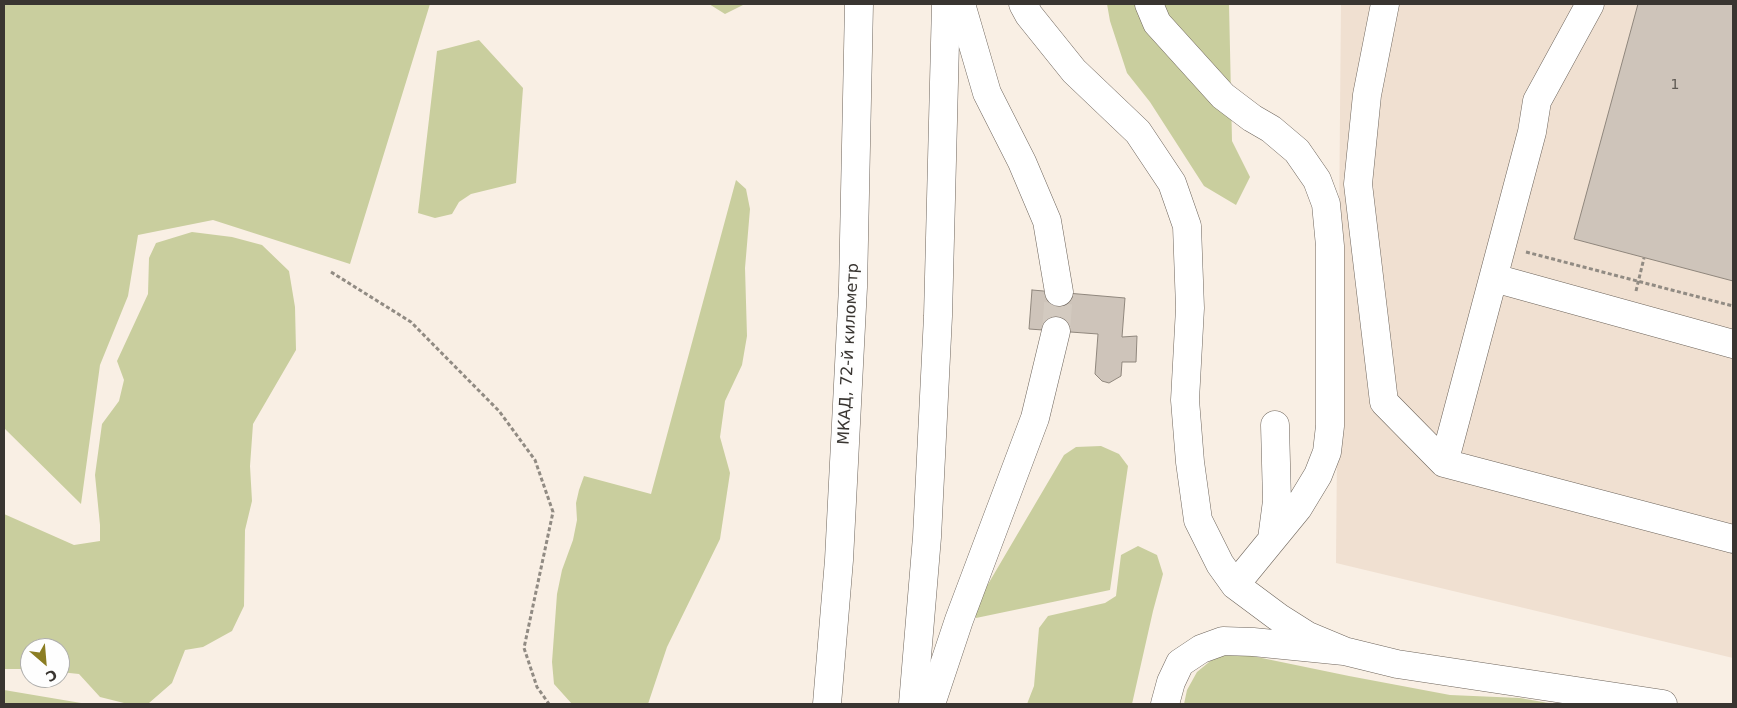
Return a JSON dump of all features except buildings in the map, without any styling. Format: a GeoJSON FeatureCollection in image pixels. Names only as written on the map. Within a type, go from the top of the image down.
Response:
{"type":"FeatureCollection","features":[{"type":"Feature","properties":{"kind":"main road","name":"МКАД, 72-й километр"},"geometry":{"type":"LineString","coordinates":[[827,704],[839,560],[853,287],[859,4]]}},
{"type":"Feature","properties":{"kind":"main road"},"geometry":{"type":"LineString","coordinates":[[913,704],[927,537],[938,316],[946,4]]}},
{"type":"Feature","properties":{"kind":"main road"},"geometry":{"type":"LineString","coordinates":[[961,4],[987,93],[1022,162],[1047,221],[1059,292]]}},
{"type":"Feature","properties":{"kind":"main road"},"geometry":{"type":"LineString","coordinates":[[1023,4],[1029,15],[1074,71],[1138,132],[1172,184],[1186,226],[1190,308],[1186,400],[1190,462],[1198,520],[1220,564],[1235,585],[1278,617],[1308,636],[1344,651]]}},
{"type":"Feature","properties":{"kind":"main road"},"geometry":{"type":"LineString","coordinates":[[1149,4],[1158,22],[1223,96],[1252,118],[1271,129],[1297,151],[1317,180],[1326,204],[1330,246],[1330,426],[1327,452],[1318,475],[1298,508],[1235,585]]}},
{"type":"Feature","properties":{"kind":"main road"},"geometry":{"type":"LineString","coordinates":[[1385,4],[1367,95],[1358,184],[1384,402],[1444,463],[1733,540]]}},
{"type":"Feature","properties":{"kind":"main road"},"geometry":{"type":"LineString","coordinates":[[1444,463],[1532,132],[1537,101],[1590,4]]}},
{"type":"Feature","properties":{"kind":"main road"},"geometry":{"type":"LineString","coordinates":[[1494,278],[1733,344]]}},
{"type":"Feature","properties":{"kind":"main road"},"geometry":{"type":"LineString","coordinates":[[931,704],[959,620],[1035,418],[1056,331]]}},
{"type":"Feature","properties":{"kind":"main road"},"geometry":{"type":"LineString","coordinates":[[1272,539],[1277,501],[1275,425]]}},
{"type":"Feature","properties":{"kind":"main road"},"geometry":{"type":"LineString","coordinates":[[1166,704],[1171,682],[1180,663],[1201,649],[1223,641],[1344,651],[1397,664],[1663,704]]}},
{"type":"Feature","properties":{"kind":"path"},"geometry":{"type":"LineString","coordinates":[[1502,246],[1733,306]]}},
{"type":"Feature","properties":{"kind":"path"},"geometry":{"type":"LineString","coordinates":[[1629,316],[1644,258]]}},
{"type":"Feature","properties":{"kind":"path"},"geometry":{"type":"LineString","coordinates":[[331,272],[412,322],[499,411],[536,460],[553,512],[524,648],[537,687],[549,704]]}},
{"type":"Feature","properties":{"kind":"shaded area"},"geometry":{"type":"Polygon","coordinates":[[[1341,4],[1733,4],[1733,658],[1336,563],[1341,4]]]}},
{"type":"Feature","properties":{"kind":"green space"},"geometry":{"type":"Polygon","coordinates":[[[4,4],[430,4],[350,264],[213,220],[138,235],[128,296],[100,365],[81,504],[4,428],[4,4]]]}},
{"type":"Feature","properties":{"kind":"green space"},"geometry":{"type":"Polygon","coordinates":[[[709,4],[745,4],[725,14],[709,4]]]}},
{"type":"Feature","properties":{"kind":"green space"},"geometry":{"type":"Polygon","coordinates":[[[1107,4],[1229,4],[1232,141],[1250,177],[1236,205],[1204,186],[1150,102],[1127,73],[1110,21],[1107,4]]]}},
{"type":"Feature","properties":{"kind":"green space"},"geometry":{"type":"Polygon","coordinates":[[[479,40],[523,88],[516,183],[471,194],[459,202],[452,214],[435,218],[418,213],[437,51],[479,40]]]}},
{"type":"Feature","properties":{"kind":"green space"},"geometry":{"type":"Polygon","coordinates":[[[736,180],[746,189],[750,209],[745,268],[747,336],[742,365],[725,401],[720,437],[730,473],[720,539],[667,647],[648,704],[572,704],[554,684],[552,662],[557,594],[562,570],[573,540],[577,520],[576,503],[579,490],[584,476],[651,494],[736,180]]]}},
{"type":"Feature","properties":{"kind":"green space"},"geometry":{"type":"Polygon","coordinates":[[[192,232],[232,237],[262,245],[289,271],[295,307],[296,350],[253,424],[250,466],[252,501],[245,530],[244,606],[232,631],[203,647],[185,650],[172,683],[149,703],[124,703],[100,697],[79,674],[70,673],[70,638],[20,638],[20,669],[4,669],[4,514],[74,545],[100,541],[95,475],[102,424],[119,401],[124,380],[117,361],[148,294],[149,258],[156,243],[192,232]]]}},
{"type":"Feature","properties":{"kind":"green space"},"geometry":{"type":"Polygon","coordinates":[[[1101,446],[1119,454],[1128,466],[1110,590],[976,618],[974,608],[1064,455],[1076,447],[1101,446]]]}},
{"type":"Feature","properties":{"kind":"green space"},"geometry":{"type":"Polygon","coordinates":[[[1138,546],[1157,555],[1163,574],[1132,704],[1027,704],[1034,686],[1039,628],[1048,616],[1105,603],[1116,596],[1121,555],[1138,546]]]}},
{"type":"Feature","properties":{"kind":"green space"},"geometry":{"type":"Polygon","coordinates":[[[1226,655],[1252,656],[1450,695],[1520,698],[1554,704],[1184,704],[1187,690],[1197,672],[1214,658],[1226,655]]]}},
{"type":"Feature","properties":{"kind":"green space"},"geometry":{"type":"Polygon","coordinates":[[[4,690],[87,704],[4,704],[4,690]]]}},
{"type":"Feature","properties":{"kind":"tunnel"},"geometry":{"type":"LineString","coordinates":[[1056,331],[1059,292]]}}]}
